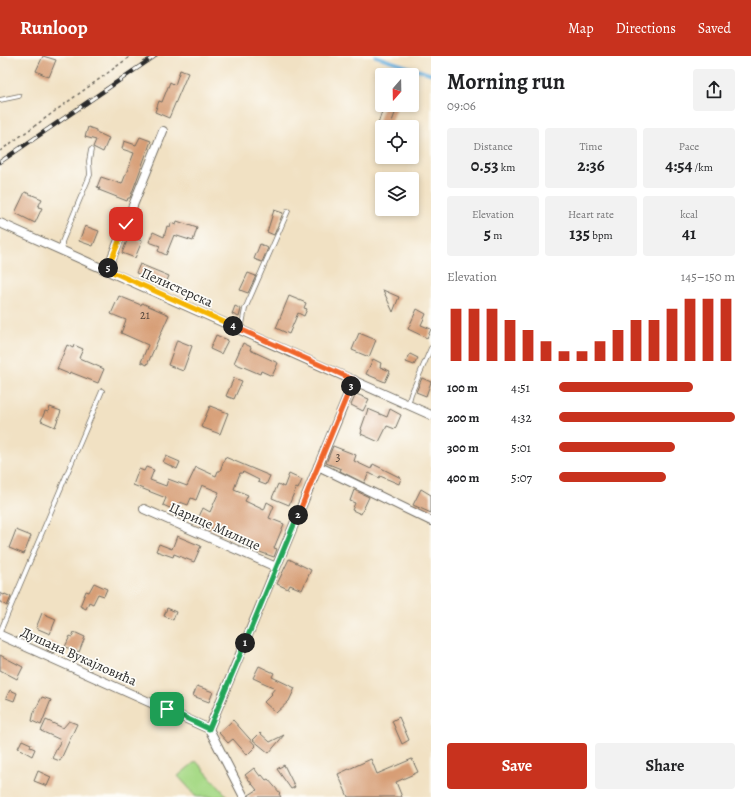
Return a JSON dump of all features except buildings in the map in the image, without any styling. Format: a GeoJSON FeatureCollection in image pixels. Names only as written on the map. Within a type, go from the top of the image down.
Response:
{"type":"FeatureCollection","features":[{"type":"Feature","properties":{"kind":"street"},"geometry":{"type":"LineString","coordinates":[[108,270],[162,131]]}},
{"type":"Feature","properties":{"kind":"street","name":"Пелистерска"},"geometry":{"type":"LineString","coordinates":[[0,223],[431,415]]}},
{"type":"Feature","properties":{"kind":"street"},"geometry":{"type":"LineString","coordinates":[[244,797],[209,729],[354,380]]}},
{"type":"Feature","properties":{"kind":"street"},"geometry":{"type":"LineString","coordinates":[[318,466],[431,521]]}},
{"type":"Feature","properties":{"kind":"street","name":"Царице Милице"},"geometry":{"type":"LineString","coordinates":[[144,509],[276,567]]}},
{"type":"Feature","properties":{"kind":"street","name":"Душана Вукајловића"},"geometry":{"type":"LineString","coordinates":[[0,633],[209,729]]}},
{"type":"Feature","properties":{"kind":"lane"},"geometry":{"type":"LineString","coordinates":[[0,100],[19,96]]}},
{"type":"Feature","properties":{"kind":"lane"},"geometry":{"type":"LineString","coordinates":[[62,250],[62,242],[90,175],[89,161],[91,150]]}},
{"type":"Feature","properties":{"kind":"lane"},"geometry":{"type":"LineString","coordinates":[[241,330],[245,309],[288,211]]}},
{"type":"Feature","properties":{"kind":"lane"},"geometry":{"type":"LineString","coordinates":[[408,404],[431,348]]}},
{"type":"Feature","properties":{"kind":"lane"},"geometry":{"type":"LineString","coordinates":[[0,633],[102,391]]}},
{"type":"Feature","properties":{"kind":"path"},"geometry":{"type":"LineString","coordinates":[[0,150],[131,56]]}},
{"type":"Feature","properties":{"kind":"green space"},"geometry":{"type":"Polygon","coordinates":[[[196,761],[227,797],[197,797],[178,776],[196,761]]]}},
{"type":"Feature","properties":{"kind":"waterway"},"geometry":{"type":"LineString","coordinates":[[375,56],[431,74]]}},
{"type":"Feature","properties":{"kind":"railway"},"geometry":{"type":"LineString","coordinates":[[0,162],[155,56]]}},
{"type":"Feature","properties":{"kind":"route"},"geometry":{"type":"LineString","coordinates":[[126,224],[108,270],[354,380],[209,729],[167,709]]}}]}
